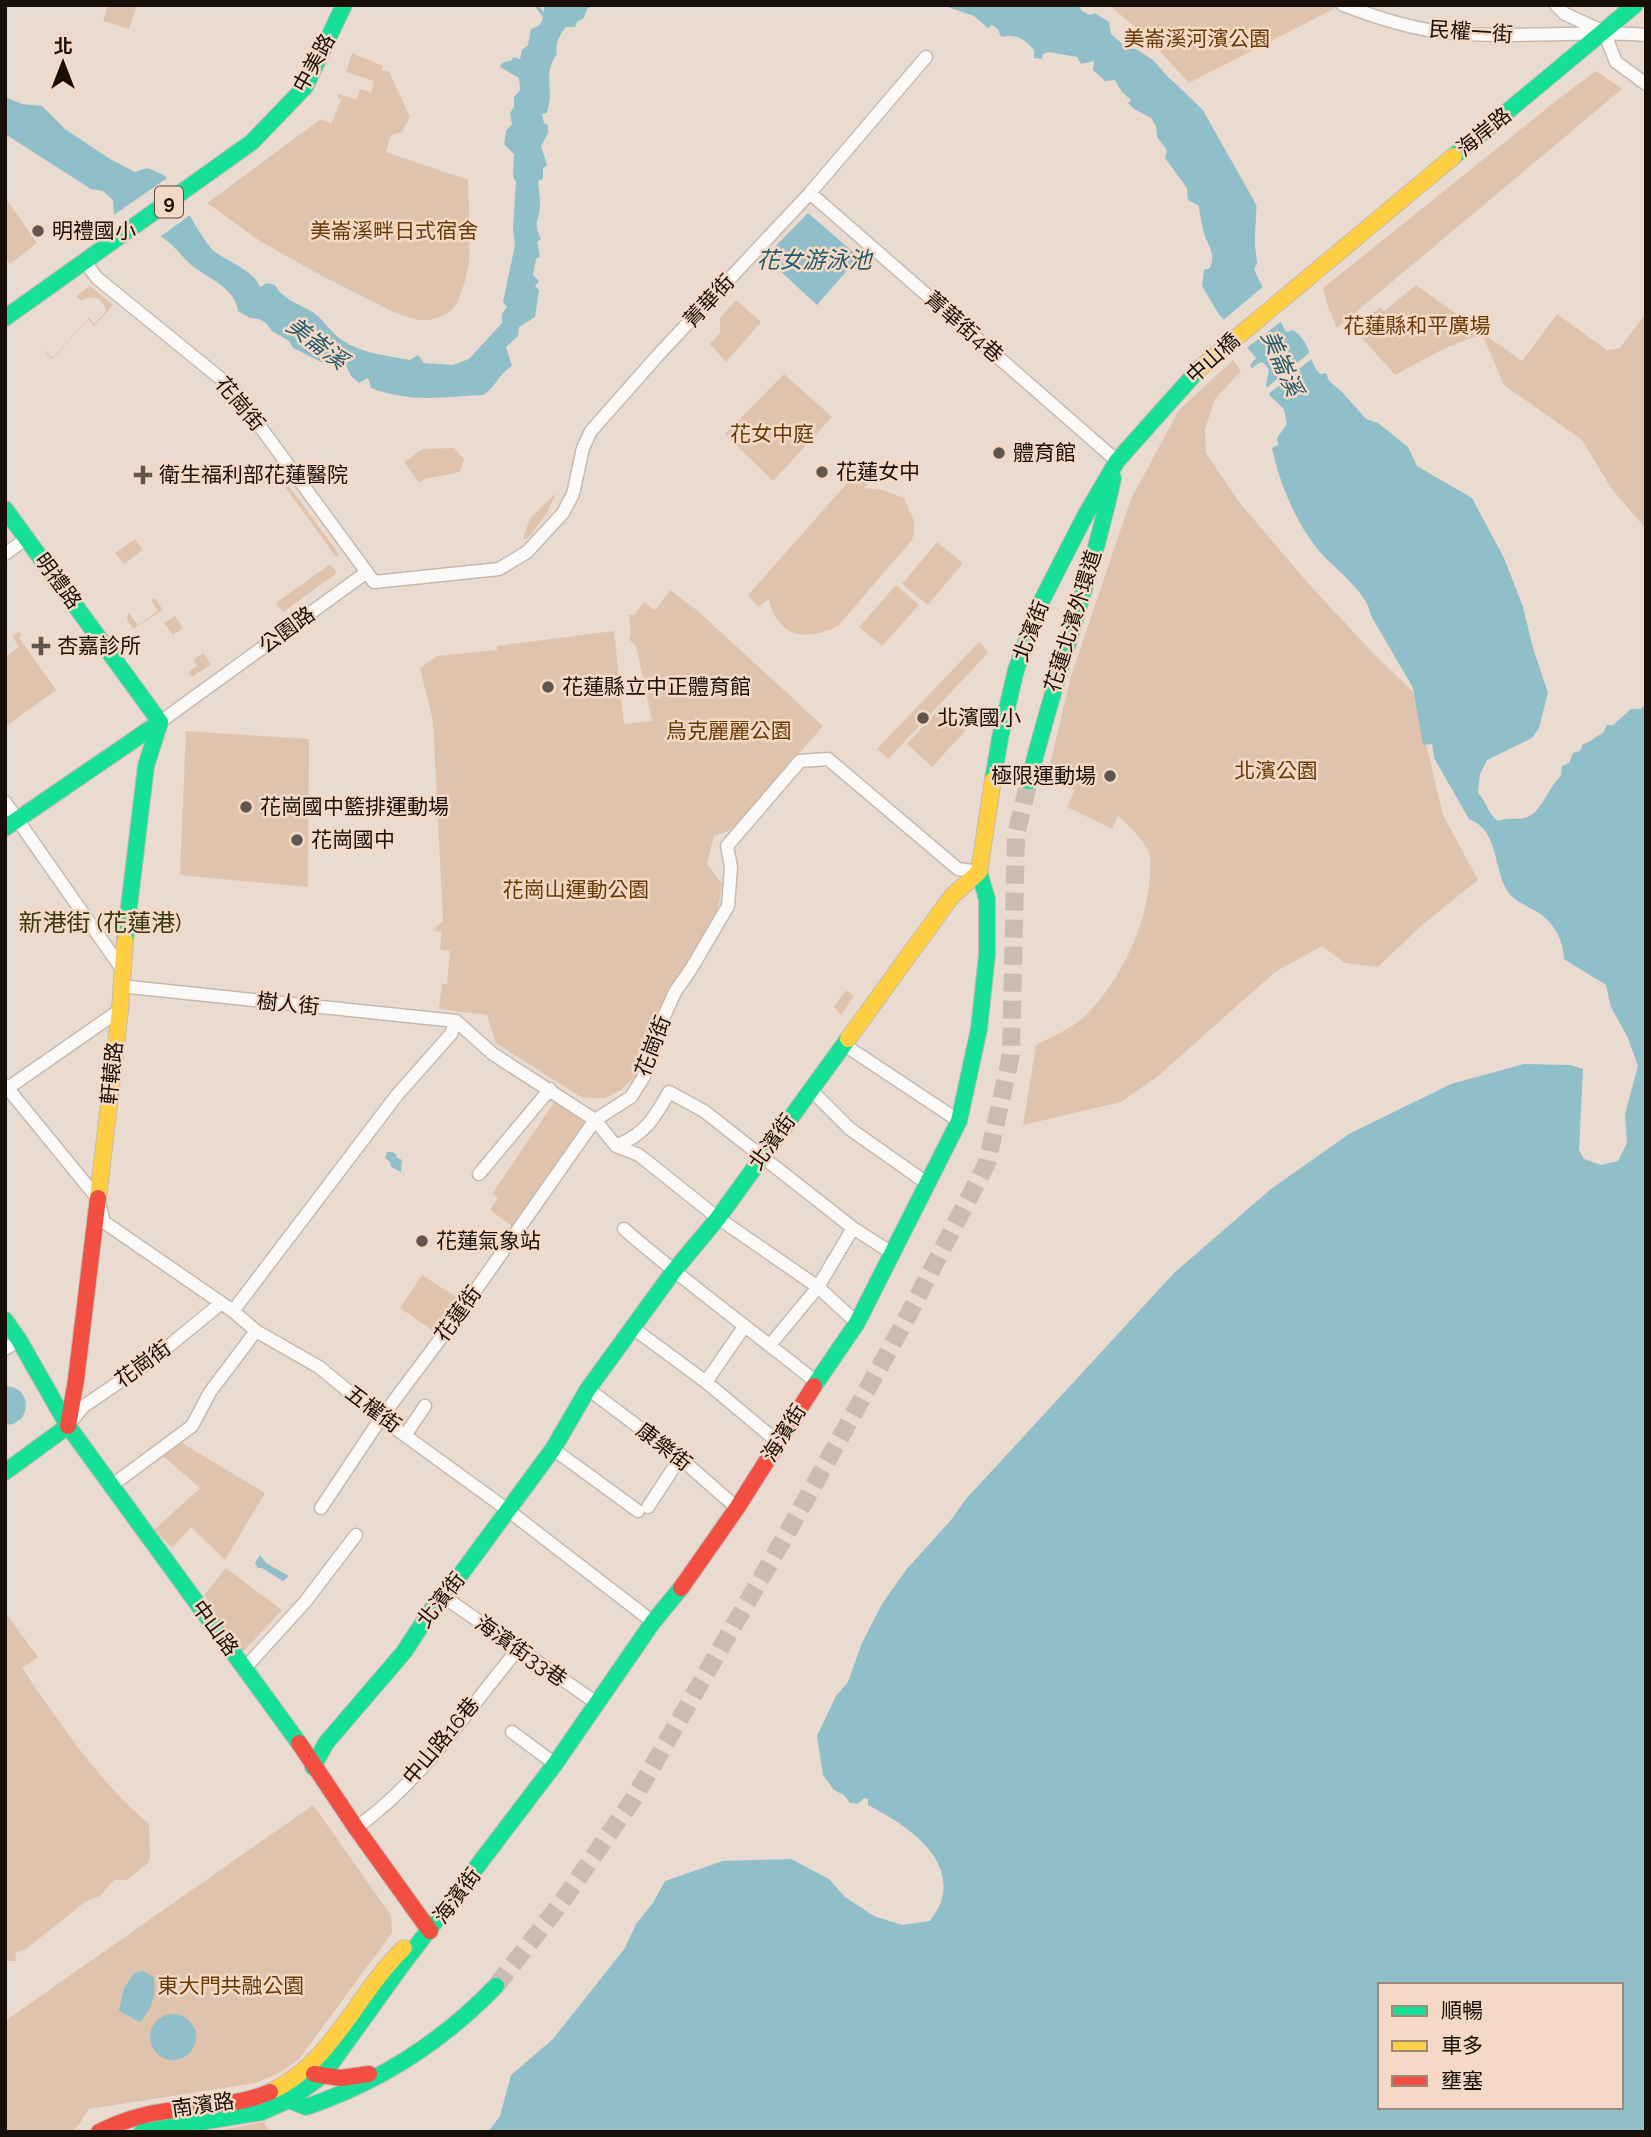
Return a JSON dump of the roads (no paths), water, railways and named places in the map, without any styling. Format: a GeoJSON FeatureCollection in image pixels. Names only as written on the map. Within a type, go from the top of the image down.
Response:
{"type":"FeatureCollection","features":[{"type":"Feature","properties":{"kind":"main road","name":"中美路"},"geometry":{"type":"LineString","coordinates":[[85,262],[252,142],[278,118],[305,87],[344,5]]}},
{"type":"Feature","properties":{"kind":"main road","name":"海岸路"},"geometry":{"type":"LineString","coordinates":[[1330,257],[1635,5]]}},
{"type":"Feature","properties":{"kind":"main road","name":"中山橋"},"geometry":{"type":"LineString","coordinates":[[1117,461],[1191,375],[1330,257]]}},
{"type":"Feature","properties":{"kind":"main road","name":"9"},"geometry":{"type":"LineString","coordinates":[[5,318],[85,262]]}},
{"type":"Feature","properties":{"kind":"main road","name":"花蓮北濱外環道"},"geometry":{"type":"LineString","coordinates":[[1029,781],[1061,658],[1104,519],[1117,461]]}},
{"type":"Feature","properties":{"kind":"main road","name":"北濱街"},"geometry":{"type":"LineString","coordinates":[[313,1767],[326,1743],[404,1652],[440,1597],[444,1597],[509,1511],[553,1449],[588,1389],[673,1272],[718,1218],[953,896],[979,872],[1000,738],[1016,670],[1041,602],[1117,461]]}},
{"type":"Feature","properties":{"kind":"main road","name":"明禮路"},"geometry":{"type":"LineString","coordinates":[[5,509],[160,722]]}},
{"type":"Feature","properties":{"kind":"main road","name":"公園路"},"geometry":{"type":"LineString","coordinates":[[12,824],[160,722]]}},
{"type":"Feature","properties":{"kind":"main road","name":"軒轅路"},"geometry":{"type":"LineString","coordinates":[[68,1426],[98,1199],[146,766],[160,722]]}},
{"type":"Feature","properties":{"kind":"main road","name":"海濱街"},"geometry":{"type":"LineString","coordinates":[[330,2066],[399,1969],[555,1764],[653,1622],[671,1602],[737,1508],[816,1382],[857,1323],[959,1121],[979,1029],[987,955],[987,899],[979,872]]}},
{"type":"Feature","properties":{"kind":"main road","name":"中山路"},"geometry":{"type":"LineString","coordinates":[[5,1320],[19,1339],[68,1426],[293,1734],[313,1767],[430,1931]]}},
{"type":"Feature","properties":{"kind":"main road"},"geometry":{"type":"LineString","coordinates":[[5,1472],[68,1426]]}},
{"type":"Feature","properties":{"kind":"main road","name":"海濱街"},"geometry":{"type":"LineString","coordinates":[[303,2071],[401,1949],[430,1931]]}},
{"type":"Feature","properties":{"kind":"main road"},"geometry":{"type":"LineString","coordinates":[[289,2100],[306,2107],[330,2099],[396,2068],[467,2016],[496,1986]]}},
{"type":"Feature","properties":{"kind":"main road"},"geometry":{"type":"LineString","coordinates":[[303,2071],[330,2066],[341,2078],[363,2076],[419,2051]]}},
{"type":"Feature","properties":{"kind":"main road","name":"南濱路"},"geometry":{"type":"LineString","coordinates":[[142,2132],[262,2112],[289,2100],[330,2066]]}},
{"type":"Feature","properties":{"kind":"main road","name":"南濱路"},"geometry":{"type":"LineString","coordinates":[[99,2132],[114,2122],[161,2111],[251,2098],[285,2086],[303,2071]]}},
{"type":"Feature","properties":{"kind":"street","name":"民權一街"},"geometry":{"type":"LineString","coordinates":[[1343,5],[1406,26],[1450,33],[1510,36],[1604,32]]}},
{"type":"Feature","properties":{"kind":"street"},"geometry":{"type":"LineString","coordinates":[[1556,5],[1565,14],[1604,32],[1646,35]]}},
{"type":"Feature","properties":{"kind":"street"},"geometry":{"type":"LineString","coordinates":[[1604,32],[1616,62],[1646,85]]}},
{"type":"Feature","properties":{"kind":"street","name":"菁華街"},"geometry":{"type":"LineString","coordinates":[[367,572],[374,582],[499,569],[527,552],[563,513],[573,494],[583,448],[591,431],[810,193],[926,57]]}},
{"type":"Feature","properties":{"kind":"street","name":"菁華街4巷"},"geometry":{"type":"LineString","coordinates":[[810,193],[1117,461]]}},
{"type":"Feature","properties":{"kind":"street","name":"花崗街"},"geometry":{"type":"LineString","coordinates":[[85,262],[97,278],[232,387],[367,572]]}},
{"type":"Feature","properties":{"kind":"street"},"geometry":{"type":"LineString","coordinates":[[5,554],[27,538]]}},
{"type":"Feature","properties":{"kind":"street","name":"公園路"},"geometry":{"type":"LineString","coordinates":[[160,722],[367,572]]}},
{"type":"Feature","properties":{"kind":"street","name":"花崗街"},"geometry":{"type":"LineString","coordinates":[[595,1120],[631,1097],[643,1078],[675,992],[728,906],[730,867],[727,846],[800,761],[828,759],[958,869],[979,872]]}},
{"type":"Feature","properties":{"kind":"street"},"geometry":{"type":"LineString","coordinates":[[5,802],[12,824],[122,969]]}},
{"type":"Feature","properties":{"kind":"street","name":"樹人街"},"geometry":{"type":"LineString","coordinates":[[120,986],[456,1021]]}},
{"type":"Feature","properties":{"kind":"street"},"geometry":{"type":"LineString","coordinates":[[6,1088],[120,1010]]}},
{"type":"Feature","properties":{"kind":"street"},"geometry":{"type":"LineString","coordinates":[[233,1311],[397,1095],[451,1034],[456,1021],[493,1054],[595,1120],[617,1146],[639,1155],[718,1218],[818,1287],[857,1323]]}},
{"type":"Feature","properties":{"kind":"street"},"geometry":{"type":"LineString","coordinates":[[843,1044],[959,1121]]}},
{"type":"Feature","properties":{"kind":"street","name":"五權街"},"geometry":{"type":"LineString","coordinates":[[6,1088],[98,1199],[104,1222],[233,1311],[256,1331],[319,1367],[381,1418],[509,1511],[653,1622]]}},
{"type":"Feature","properties":{"kind":"street"},"geometry":{"type":"LineString","coordinates":[[479,1174],[550,1090]]}},
{"type":"Feature","properties":{"kind":"street"},"geometry":{"type":"LineString","coordinates":[[810,1090],[850,1129],[928,1184]]}},
{"type":"Feature","properties":{"kind":"street"},"geometry":{"type":"LineString","coordinates":[[617,1146],[635,1138],[653,1121],[669,1093],[694,1104],[853,1228],[892,1253]]}},
{"type":"Feature","properties":{"kind":"street","name":"花蓮街"},"geometry":{"type":"LineString","coordinates":[[321,1508],[381,1418],[456,1318],[595,1120]]}},
{"type":"Feature","properties":{"kind":"street"},"geometry":{"type":"LineString","coordinates":[[624,1228],[673,1272],[816,1382]]}},
{"type":"Feature","properties":{"kind":"street"},"geometry":{"type":"LineString","coordinates":[[770,1345],[818,1287],[853,1228]]}},
{"type":"Feature","properties":{"kind":"street","name":"花崗街"},"geometry":{"type":"LineString","coordinates":[[68,1426],[84,1406],[153,1359],[220,1304]]}},
{"type":"Feature","properties":{"kind":"street"},"geometry":{"type":"LineString","coordinates":[[706,1382],[744,1327]]}},
{"type":"Feature","properties":{"kind":"street"},"geometry":{"type":"LineString","coordinates":[[633,1328],[706,1382],[779,1443]]}},
{"type":"Feature","properties":{"kind":"street"},"geometry":{"type":"LineString","coordinates":[[111,1486],[191,1426],[210,1392],[256,1331]]}},
{"type":"Feature","properties":{"kind":"street"},"geometry":{"type":"LineString","coordinates":[[5,1349],[19,1339]]}},
{"type":"Feature","properties":{"kind":"street","name":"康樂街"},"geometry":{"type":"LineString","coordinates":[[588,1389],[680,1458],[737,1508]]}},
{"type":"Feature","properties":{"kind":"street"},"geometry":{"type":"LineString","coordinates":[[406,1434],[425,1406]]}},
{"type":"Feature","properties":{"kind":"street"},"geometry":{"type":"LineString","coordinates":[[553,1449],[643,1509],[680,1458]]}},
{"type":"Feature","properties":{"kind":"street"},"geometry":{"type":"LineString","coordinates":[[244,1669],[305,1602],[356,1535]]}},
{"type":"Feature","properties":{"kind":"street","name":"海濱街33巷"},"geometry":{"type":"LineString","coordinates":[[444,1597],[598,1704]]}},
{"type":"Feature","properties":{"kind":"street","name":"中山路16巷"},"geometry":{"type":"LineString","coordinates":[[356,1828],[382,1809],[439,1750],[477,1698],[519,1648]]}},
{"type":"Feature","properties":{"kind":"street"},"geometry":{"type":"LineString","coordinates":[[512,1732],[555,1764]]}},
{"type":"Feature","properties":{"kind":"water"},"geometry":{"type":"Polygon","coordinates":[[[544,5],[593,5],[587,9],[584,18],[577,22],[575,27],[566,27],[558,40],[557,54],[550,69],[549,102],[547,113],[542,114],[544,123],[548,125],[548,133],[541,146],[547,165],[543,168],[543,179],[538,181],[540,210],[537,224],[541,239],[537,242],[540,256],[536,259],[533,275],[539,281],[535,286],[539,290],[535,317],[519,327],[518,336],[506,347],[512,366],[483,395],[427,398],[385,393],[371,388],[368,378],[359,383],[351,376],[345,363],[325,364],[293,348],[289,341],[272,331],[266,323],[238,311],[236,302],[225,289],[195,268],[164,239],[114,215],[113,200],[103,191],[91,189],[5,134],[5,97],[22,104],[42,106],[65,129],[110,159],[135,172],[147,168],[165,176],[215,252],[250,274],[260,287],[267,283],[275,285],[287,298],[318,316],[342,340],[375,353],[410,360],[418,355],[424,363],[453,365],[469,359],[502,323],[502,314],[507,307],[503,302],[515,245],[513,230],[516,182],[513,176],[514,154],[504,144],[506,131],[512,124],[510,113],[514,107],[514,97],[520,90],[519,78],[500,67],[513,57],[520,59],[522,50],[528,45],[531,29],[538,26],[542,20],[544,5]]]}},
{"type":"Feature","properties":{"kind":"water"},"geometry":{"type":"Polygon","coordinates":[[[942,5],[1078,5],[1082,11],[1090,15],[1095,13],[1109,22],[1111,34],[1127,48],[1136,49],[1153,60],[1185,96],[1182,100],[1218,164],[1232,179],[1254,236],[1257,264],[1254,269],[1286,332],[1293,330],[1299,335],[1320,374],[1326,373],[1329,381],[1366,419],[1378,423],[1408,447],[1417,466],[1472,498],[1504,558],[1523,607],[1548,693],[1539,728],[1532,738],[1487,760],[1480,774],[1478,793],[1495,818],[1498,821],[1531,815],[1561,776],[1562,766],[1569,763],[1573,753],[1580,751],[1583,744],[1603,733],[1607,725],[1613,725],[1631,709],[1641,709],[1646,703],[1646,2132],[488,2132],[500,2116],[511,2075],[553,2039],[625,1948],[636,1924],[653,1903],[665,1881],[723,1861],[791,1859],[829,1879],[845,1897],[874,1916],[902,1925],[930,1921],[941,1902],[944,1885],[941,1870],[933,1855],[910,1831],[868,1805],[868,1799],[864,1798],[858,1804],[850,1803],[844,1795],[834,1790],[823,1775],[817,1736],[836,1696],[848,1682],[862,1643],[882,1604],[906,1570],[966,1499],[1174,1273],[1271,1189],[1349,1134],[1451,1084],[1524,1064],[1571,1065],[1583,1069],[1579,1150],[1584,1159],[1601,1165],[1618,1161],[1627,1143],[1625,1114],[1638,1066],[1628,1038],[1611,1007],[1606,985],[1564,959],[1558,935],[1550,922],[1508,892],[1486,832],[1479,824],[1469,819],[1434,758],[1432,744],[1423,745],[1413,688],[1370,614],[1364,598],[1320,552],[1304,530],[1285,490],[1272,448],[1278,445],[1277,438],[1287,424],[1284,409],[1270,396],[1266,385],[1269,370],[1265,364],[1261,362],[1252,368],[1250,365],[1256,358],[1218,313],[1202,286],[1204,270],[1210,268],[1212,256],[1199,206],[1188,200],[1187,188],[1165,158],[1167,150],[1157,137],[1156,126],[1151,118],[1128,103],[1131,100],[1115,80],[1105,81],[1093,70],[1094,61],[1081,64],[1077,57],[1048,52],[1043,54],[1042,59],[1034,58],[1034,50],[1023,40],[1012,36],[1001,37],[998,29],[992,25],[988,28],[974,16],[942,5]]]}},
{"type":"Feature","properties":{"kind":"water","name":"花女游泳池"},"geometry":{"type":"Polygon","coordinates":[[[808,213],[859,257],[817,305],[765,257],[808,213]]]}},
{"type":"Feature","properties":{"kind":"water"},"geometry":{"type":"Polygon","coordinates":[[[387,1152],[393,1152],[402,1160],[401,1172],[391,1167],[385,1158],[387,1152]]]}},
{"type":"Feature","properties":{"kind":"water"},"geometry":{"type":"Polygon","coordinates":[[[5,1386],[21,1392],[26,1406],[22,1418],[13,1424],[5,1425],[5,1386]]]}},
{"type":"Feature","properties":{"kind":"water"},"geometry":{"type":"Polygon","coordinates":[[[260,1555],[266,1563],[289,1576],[283,1581],[258,1568],[255,1563],[260,1555]]]}},
{"type":"Feature","properties":{"kind":"water"},"geometry":{"type":"Polygon","coordinates":[[[143,1971],[154,1977],[154,1990],[151,2006],[140,2022],[119,2011],[124,1988],[134,1973],[143,1971]]]}},
{"type":"Feature","properties":{"kind":"water"},"geometry":{"type":"Polygon","coordinates":[[[173,2014],[189,2021],[196,2037],[189,2053],[173,2060],[157,2053],[150,2037],[157,2021],[173,2014]]]}},
{"type":"Feature","properties":{"kind":"waterway"},"geometry":{"type":"LineString","coordinates":[[536,5],[545,17]]}},
{"type":"Feature","properties":{"kind":"waterway","name":"美崙溪"},"geometry":{"type":"LineString","coordinates":[[1166,89],[1194,116],[1246,208],[1244,244]]}},
{"type":"Feature","properties":{"kind":"tunnel"},"geometry":{"type":"LineString","coordinates":[[496,1986],[561,1903],[634,1798],[786,1535],[903,1325],[987,1163],[1011,1055],[1016,835],[1029,781]]}},
{"type":"Feature","properties":{"kind":"place","name":"明禮國小"},"geometry":{"type":"Point","coordinates":[38,231]}},
{"type":"Feature","properties":{"kind":"place","name":"體育館"},"geometry":{"type":"Point","coordinates":[999,453]}},
{"type":"Feature","properties":{"kind":"place","name":"花蓮女中"},"geometry":{"type":"Point","coordinates":[822,472]}},
{"type":"Feature","properties":{"kind":"place","name":"衛生福利部花蓮醫院"},"geometry":{"type":"Point","coordinates":[143,475]}},
{"type":"Feature","properties":{"kind":"place","name":"杏嘉診所"},"geometry":{"type":"Point","coordinates":[41,646]}},
{"type":"Feature","properties":{"kind":"place","name":"花蓮縣立中正體育館"},"geometry":{"type":"Point","coordinates":[548,687]}},
{"type":"Feature","properties":{"kind":"place","name":"北濱國小"},"geometry":{"type":"Point","coordinates":[923,718]}},
{"type":"Feature","properties":{"kind":"place","name":"極限運動場"},"geometry":{"type":"Point","coordinates":[1110,776]}},
{"type":"Feature","properties":{"kind":"place","name":"花崗國中籃排運動場"},"geometry":{"type":"Point","coordinates":[246,807]}},
{"type":"Feature","properties":{"kind":"place","name":"花崗國中"},"geometry":{"type":"Point","coordinates":[297,840]}},
{"type":"Feature","properties":{"kind":"place","name":"花蓮氣象站"},"geometry":{"type":"Point","coordinates":[422,1241]}},
{"type":"Feature","properties":{"kind":"district","name":"新港街 (花蓮港)"},"geometry":{"type":"Point","coordinates":[100,923]}},
{"type":"Feature","properties":{"kind":"park label","name":"美崙溪河濱公園"},"geometry":{"type":"Point","coordinates":[1197,39]}},
{"type":"Feature","properties":{"kind":"park label","name":"美崙溪畔日式宿舍"},"geometry":{"type":"Point","coordinates":[394,231]}},
{"type":"Feature","properties":{"kind":"park label","name":"花蓮縣和平廣場"},"geometry":{"type":"Point","coordinates":[1417,326]}},
{"type":"Feature","properties":{"kind":"park label","name":"花女中庭"},"geometry":{"type":"Point","coordinates":[772,434]}},
{"type":"Feature","properties":{"kind":"park label","name":"烏克麗麗公園"},"geometry":{"type":"Point","coordinates":[729,731]}},
{"type":"Feature","properties":{"kind":"park label","name":"北濱公園"},"geometry":{"type":"Point","coordinates":[1276,771]}},
{"type":"Feature","properties":{"kind":"park label","name":"花崗山運動公園"},"geometry":{"type":"Point","coordinates":[576,890]}},
{"type":"Feature","properties":{"kind":"park label","name":"東大門共融公園"},"geometry":{"type":"Point","coordinates":[231,1986]}}]}
